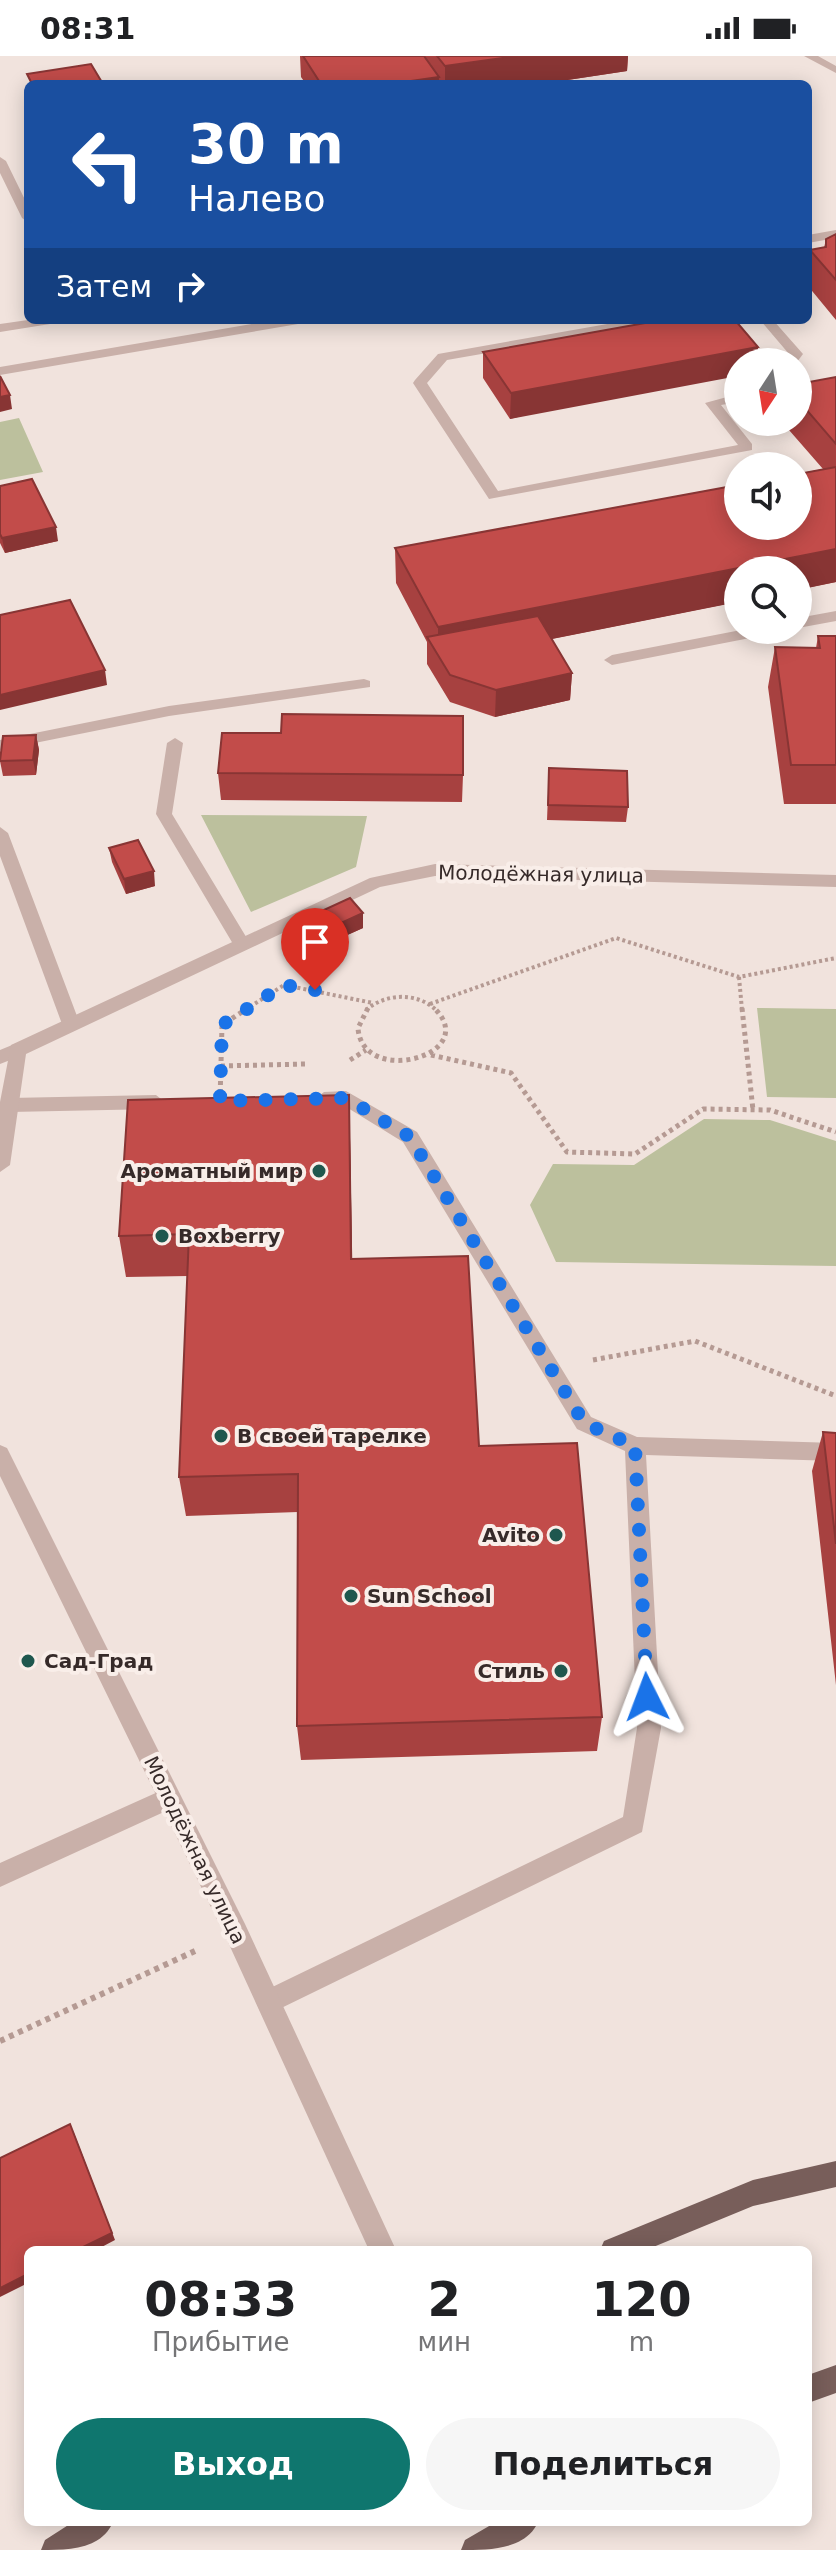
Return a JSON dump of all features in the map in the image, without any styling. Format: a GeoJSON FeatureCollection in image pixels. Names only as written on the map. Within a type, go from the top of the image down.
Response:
{"type":"FeatureCollection","features":[{"type":"Feature","properties":{"kind":"main road"},"geometry":{"type":"LineString","coordinates":[[623,2246],[753,2193],[836,2174]]}},
{"type":"Feature","properties":{"kind":"main road"},"geometry":{"type":"LineString","coordinates":[[812,2388],[836,2379]]}},
{"type":"Feature","properties":{"kind":"main road"},"geometry":{"type":"LineString","coordinates":[[55,2550],[93,2526]]}},
{"type":"Feature","properties":{"kind":"main road"},"geometry":{"type":"LineString","coordinates":[[475,2550],[517,2526]]}},
{"type":"Feature","properties":{"kind":"street"},"geometry":{"type":"LineString","coordinates":[[810,56],[836,70]]}},
{"type":"Feature","properties":{"kind":"street"},"geometry":{"type":"LineString","coordinates":[[0,161],[24,210]]}},
{"type":"Feature","properties":{"kind":"street"},"geometry":{"type":"LineString","coordinates":[[812,238],[836,234]]}},
{"type":"Feature","properties":{"kind":"street"},"geometry":{"type":"LineString","coordinates":[[0,328],[25,324]]}},
{"type":"Feature","properties":{"kind":"street"},"geometry":{"type":"LineString","coordinates":[[0,371],[275,324]]}},
{"type":"Feature","properties":{"kind":"street"},"geometry":{"type":"LineString","coordinates":[[629,324],[443,357],[420,383],[494,496],[747,447],[738,436]]}},
{"type":"Feature","properties":{"kind":"street"},"geometry":{"type":"LineString","coordinates":[[770,324],[791,348]]}},
{"type":"Feature","properties":{"kind":"street"},"geometry":{"type":"LineString","coordinates":[[724,401],[712,403],[724,418]]}},
{"type":"Feature","properties":{"kind":"street"},"geometry":{"type":"LineString","coordinates":[[812,620],[836,616]]}},
{"type":"Feature","properties":{"kind":"street"},"geometry":{"type":"LineString","coordinates":[[612,660],[724,638]]}},
{"type":"Feature","properties":{"kind":"street"},"geometry":{"type":"LineString","coordinates":[[0,745],[169,711],[364,684]]}},
{"type":"Feature","properties":{"kind":"street"},"geometry":{"type":"LineString","coordinates":[[175,743],[164,814],[242,945]]}},
{"type":"Feature","properties":{"kind":"street"},"geometry":{"type":"LineString","coordinates":[[0,833],[71,1024]]}},
{"type":"Feature","properties":{"kind":"street","name":"Молодёжная улица"},"geometry":{"type":"LineString","coordinates":[[0,1165],[10,1105],[8,1054],[376,882],[435,870],[836,881]]}},
{"type":"Feature","properties":{"kind":"street"},"geometry":{"type":"LineString","coordinates":[[299,1099],[346,1098],[410,1137],[584,1423],[635,1446],[836,1452]]}},
{"type":"Feature","properties":{"kind":"street"},"geometry":{"type":"LineString","coordinates":[[10,1105],[220,1101]]}},
{"type":"Feature","properties":{"kind":"street"},"geometry":{"type":"LineString","coordinates":[[269,2002],[634,1824],[649,1728],[635,1446]]}},
{"type":"Feature","properties":{"kind":"street","name":"Молодёжная улица"},"geometry":{"type":"LineString","coordinates":[[0,1454],[236,1932],[381,2246]]}},
{"type":"Feature","properties":{"kind":"street"},"geometry":{"type":"LineString","coordinates":[[0,1875],[169,1798]]}},
{"type":"Feature","properties":{"kind":"path"},"geometry":{"type":"LineString","coordinates":[[430,1004],[616,938],[739,977],[836,958]]}},
{"type":"Feature","properties":{"kind":"path"},"geometry":{"type":"LineString","coordinates":[[739,977],[753,1110]]}},
{"type":"Feature","properties":{"kind":"path"},"geometry":{"type":"LineString","coordinates":[[220,1101],[222,1025],[284,985],[374,1003],[407,996],[430,1004],[446,1020],[448,1032],[443,1045],[431,1055],[415,1061],[398,1062],[366,1050],[358,1038],[357,1025],[362,1013],[374,1003]]}},
{"type":"Feature","properties":{"kind":"path"},"geometry":{"type":"LineString","coordinates":[[342,1064],[366,1050]]}},
{"type":"Feature","properties":{"kind":"path"},"geometry":{"type":"LineString","coordinates":[[431,1055],[511,1073],[567,1152],[635,1154],[703,1109],[770,1110],[836,1132]]}},
{"type":"Feature","properties":{"kind":"path"},"geometry":{"type":"LineString","coordinates":[[221,1066],[312,1064]]}},
{"type":"Feature","properties":{"kind":"path"},"geometry":{"type":"LineString","coordinates":[[550,1368],[695,1341],[836,1396]]}},
{"type":"Feature","properties":{"kind":"path"},"geometry":{"type":"LineString","coordinates":[[0,2041],[236,1932]]}},
{"type":"Feature","properties":{"kind":"green space"},"geometry":{"type":"Polygon","coordinates":[[[19,418],[43,472],[0,480],[0,422],[19,418]]]}},
{"type":"Feature","properties":{"kind":"green space"},"geometry":{"type":"Polygon","coordinates":[[[201,815],[367,816],[356,867],[251,912],[201,815]]]}},
{"type":"Feature","properties":{"kind":"green space"},"geometry":{"type":"Polygon","coordinates":[[[757,1008],[836,1009],[836,1098],[767,1097],[757,1008]]]}},
{"type":"Feature","properties":{"kind":"green space"},"geometry":{"type":"Polygon","coordinates":[[[704,1119],[770,1120],[836,1141],[836,1266],[556,1262],[530,1205],[553,1164],[634,1165],[704,1119]]]}},
{"type":"Feature","properties":{"kind":"building"},"geometry":{"type":"Polygon","coordinates":[[[303,56],[424,56],[439,77],[418,80],[318,80],[303,56]]]}},
{"type":"Feature","properties":{"kind":"building"},"geometry":{"type":"Polygon","coordinates":[[[437,56],[517,56],[445,66],[437,56]]]}},
{"type":"Feature","properties":{"kind":"building"},"geometry":{"type":"Polygon","coordinates":[[[91,64],[101,80],[30,80],[27,74],[91,64]]]}},
{"type":"Feature","properties":{"kind":"building"},"geometry":{"type":"Polygon","coordinates":[[[836,234],[836,280],[812,252],[812,250],[826,247],[826,239],[836,234]]]}},
{"type":"Feature","properties":{"kind":"building"},"geometry":{"type":"Polygon","coordinates":[[[640,324],[738,324],[758,347],[724,348],[724,353],[511,393],[483,352],[640,324]]]}},
{"type":"Feature","properties":{"kind":"building"},"geometry":{"type":"Polygon","coordinates":[[[0,376],[10,395],[0,397],[0,376]]]}},
{"type":"Feature","properties":{"kind":"building"},"geometry":{"type":"Polygon","coordinates":[[[836,377],[836,444],[812,416],[812,381],[836,377]]]}},
{"type":"Feature","properties":{"kind":"building"},"geometry":{"type":"Polygon","coordinates":[[[836,467],[836,549],[800,556],[724,556],[724,571],[438,627],[395,548],[724,488],[724,540],[812,540],[812,471],[836,467]]]}},
{"type":"Feature","properties":{"kind":"building"},"geometry":{"type":"Polygon","coordinates":[[[32,479],[56,527],[2,538],[0,486],[32,479]]]}},
{"type":"Feature","properties":{"kind":"building"},"geometry":{"type":"Polygon","coordinates":[[[70,600],[105,670],[0,695],[0,615],[70,600]]]}},
{"type":"Feature","properties":{"kind":"building"},"geometry":{"type":"Polygon","coordinates":[[[538,616],[572,673],[496,690],[450,675],[427,637],[538,616]]]}},
{"type":"Feature","properties":{"kind":"building"},"geometry":{"type":"Polygon","coordinates":[[[818,636],[836,636],[836,765],[791,765],[775,647],[820,648],[818,636]]]}},
{"type":"Feature","properties":{"kind":"building"},"geometry":{"type":"Polygon","coordinates":[[[282,714],[463,716],[463,775],[218,773],[222,733],[281,733],[282,714]]]}},
{"type":"Feature","properties":{"kind":"building"},"geometry":{"type":"Polygon","coordinates":[[[36,735],[33,760],[0,761],[3,736],[36,735]]]}},
{"type":"Feature","properties":{"kind":"building"},"geometry":{"type":"Polygon","coordinates":[[[549,768],[627,771],[628,807],[548,805],[549,768]]]}},
{"type":"Feature","properties":{"kind":"building"},"geometry":{"type":"Polygon","coordinates":[[[138,840],[154,871],[124,879],[109,848],[138,840]]]}},
{"type":"Feature","properties":{"kind":"building"},"geometry":{"type":"Polygon","coordinates":[[[350,898],[363,913],[304,940],[291,925],[350,898]]]}},
{"type":"Feature","properties":{"kind":"building"},"geometry":{"type":"Polygon","coordinates":[[[349,1095],[351,1259],[468,1256],[479,1446],[577,1443],[602,1717],[297,1726],[298,1474],[179,1477],[189,1234],[119,1236],[128,1100],[349,1095]]]}},
{"type":"Feature","properties":{"kind":"building"},"geometry":{"type":"Polygon","coordinates":[[[823,1432],[836,1433],[836,1544],[823,1432]]]}},
{"type":"Feature","properties":{"kind":"building"},"geometry":{"type":"Polygon","coordinates":[[[70,2124],[112,2233],[85,2246],[24,2246],[24,2276],[0,2288],[0,2158],[70,2124]]]}},
{"type":"Feature","properties":{"kind":"place","name":"Ароматный мир"},"geometry":{"type":"Point","coordinates":[319,1171]}},
{"type":"Feature","properties":{"kind":"place","name":"Boxberry"},"geometry":{"type":"Point","coordinates":[162,1236]}},
{"type":"Feature","properties":{"kind":"place","name":"В своей тарелке"},"geometry":{"type":"Point","coordinates":[221,1436]}},
{"type":"Feature","properties":{"kind":"place","name":"Avito"},"geometry":{"type":"Point","coordinates":[556,1535]}},
{"type":"Feature","properties":{"kind":"place","name":"Sun School"},"geometry":{"type":"Point","coordinates":[351,1596]}},
{"type":"Feature","properties":{"kind":"place","name":"Сад-Град"},"geometry":{"type":"Point","coordinates":[28,1661]}},
{"type":"Feature","properties":{"kind":"place","name":"Стиль"},"geometry":{"type":"Point","coordinates":[561,1671]}},
{"type":"Feature","properties":{"kind":"route"},"geometry":{"type":"LineString","coordinates":[[315,990],[284,985],[222,1025],[220,1101],[346,1098],[410,1137],[584,1423],[635,1446],[647,1697]]}}]}
